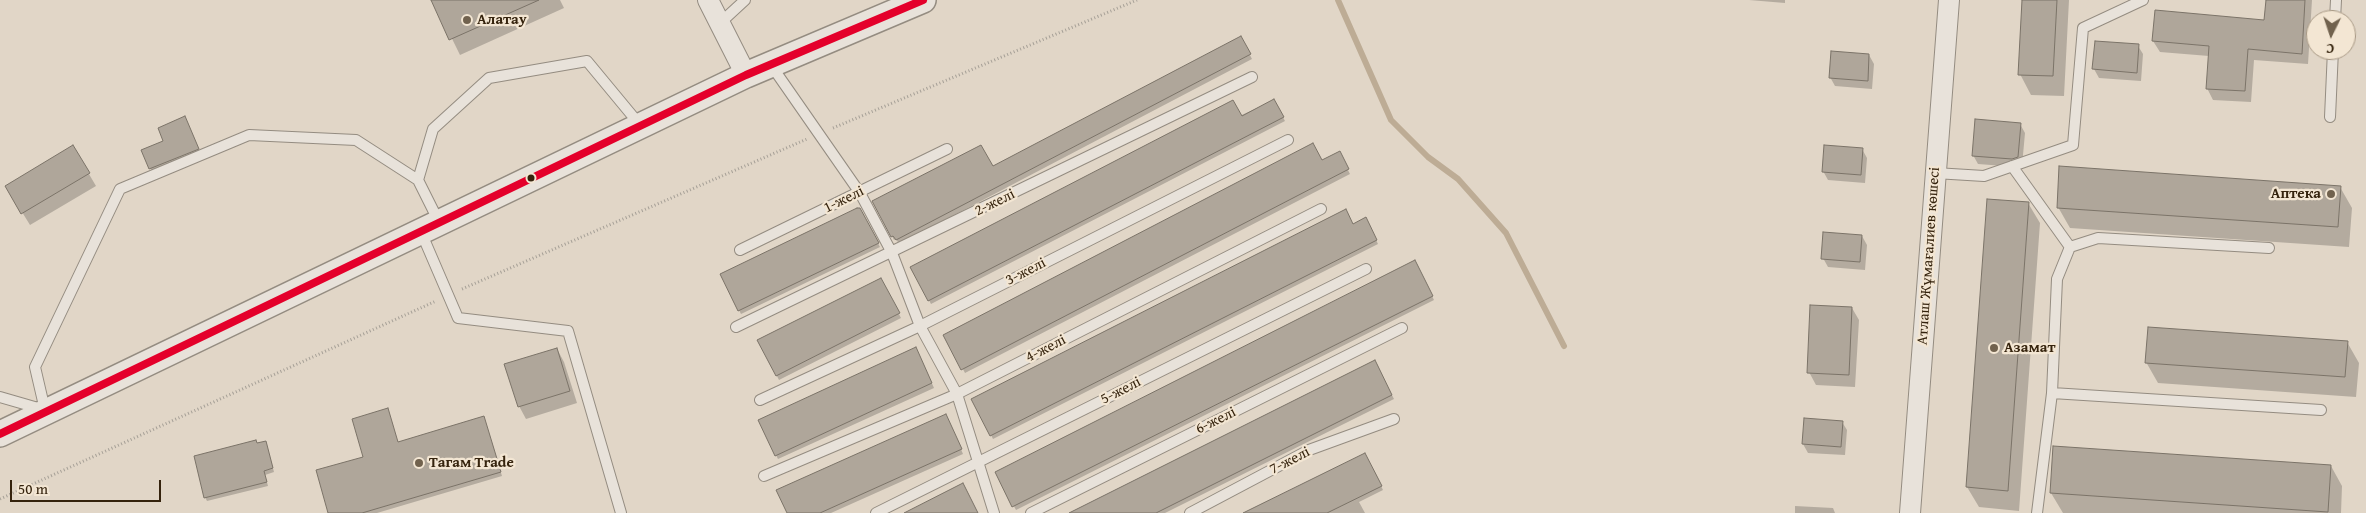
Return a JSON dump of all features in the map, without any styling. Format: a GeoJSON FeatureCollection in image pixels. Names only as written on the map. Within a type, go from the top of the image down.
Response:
{"type":"FeatureCollection","features":[{"type":"Feature","properties":{"kind":"street"},"geometry":{"type":"LineString","coordinates":[[708,0],[746,75]]}},
{"type":"Feature","properties":{"kind":"street","name":"Атлаш Жұмағалиев көшесі"},"geometry":{"type":"LineString","coordinates":[[1912,513],[1935,173],[1949,0]]}},
{"type":"Feature","properties":{"kind":"street"},"geometry":{"type":"LineString","coordinates":[[0,434],[45,410],[640,125],[770,64],[916,1]]}},
{"type":"Feature","properties":{"kind":"lane"},"geometry":{"type":"LineString","coordinates":[[720,24],[745,0]]}},
{"type":"Feature","properties":{"kind":"lane"},"geometry":{"type":"LineString","coordinates":[[1935,173],[1984,176],[2073,145],[2084,28],[2143,0]]}},
{"type":"Feature","properties":{"kind":"lane"},"geometry":{"type":"LineString","coordinates":[[2330,117],[2333,60]]}},
{"type":"Feature","properties":{"kind":"lane"},"geometry":{"type":"LineString","coordinates":[[621,513],[568,332],[458,318],[448,295],[418,180],[433,129],[489,78],[587,62],[640,125]]}},
{"type":"Feature","properties":{"kind":"lane"},"geometry":{"type":"LineString","coordinates":[[770,64],[860,192],[892,253],[920,326],[957,394],[980,462],[994,513]]}},
{"type":"Feature","properties":{"kind":"lane","name":"2-желі"},"geometry":{"type":"LineString","coordinates":[[736,327],[1252,78]]}},
{"type":"Feature","properties":{"kind":"lane"},"geometry":{"type":"LineString","coordinates":[[0,397],[45,410],[35,367],[120,189],[249,135],[356,140],[418,180]]}},
{"type":"Feature","properties":{"kind":"lane","name":"3-желі"},"geometry":{"type":"LineString","coordinates":[[760,400],[920,326],[1288,140]]}},
{"type":"Feature","properties":{"kind":"lane","name":"1-желі"},"geometry":{"type":"LineString","coordinates":[[740,250],[947,149]]}},
{"type":"Feature","properties":{"kind":"lane"},"geometry":{"type":"LineString","coordinates":[[2012,166],[2070,247]]}},
{"type":"Feature","properties":{"kind":"lane","name":"4-желі"},"geometry":{"type":"LineString","coordinates":[[764,476],[957,394],[1321,209]]}},
{"type":"Feature","properties":{"kind":"lane"},"geometry":{"type":"LineString","coordinates":[[2070,247],[2098,238],[2269,248]]}},
{"type":"Feature","properties":{"kind":"lane"},"geometry":{"type":"LineString","coordinates":[[2037,513],[2052,393],[2057,279],[2070,247]]}},
{"type":"Feature","properties":{"kind":"lane","name":"5-желі"},"geometry":{"type":"LineString","coordinates":[[876,513],[1366,269]]}},
{"type":"Feature","properties":{"kind":"lane","name":"6-желі"},"geometry":{"type":"LineString","coordinates":[[1031,513],[1402,328]]}},
{"type":"Feature","properties":{"kind":"lane"},"geometry":{"type":"LineString","coordinates":[[2052,393],[2320,410]]}},
{"type":"Feature","properties":{"kind":"lane","name":"7-желі"},"geometry":{"type":"LineString","coordinates":[[1190,513],[1309,450],[1394,419]]}},
{"type":"Feature","properties":{"kind":"path"},"geometry":{"type":"LineString","coordinates":[[0,499],[448,295],[819,134],[1137,0]]}},
{"type":"Feature","properties":{"kind":"building","name":"Алатау"},"geometry":{"type":"Polygon","coordinates":[[[431,0],[539,0],[449,40],[431,0]]]}},
{"type":"Feature","properties":{"kind":"building"},"geometry":{"type":"Polygon","coordinates":[[[2022,0],[2057,0],[2053,76],[2018,75],[2022,0]]]}},
{"type":"Feature","properties":{"kind":"building"},"geometry":{"type":"Polygon","coordinates":[[[2266,0],[2305,0],[2302,54],[2248,49],[2245,91],[2206,89],[2209,46],[2152,41],[2155,10],[2264,20],[2266,0]]]}},
{"type":"Feature","properties":{"kind":"building"},"geometry":{"type":"Polygon","coordinates":[[[1241,36],[1251,54],[896,240],[893,236],[891,237],[872,201],[981,145],[993,166],[1241,36]]]}},
{"type":"Feature","properties":{"kind":"building"},"geometry":{"type":"Polygon","coordinates":[[[2095,41],[2139,44],[2137,73],[2092,69],[2095,41]]]}},
{"type":"Feature","properties":{"kind":"building"},"geometry":{"type":"Polygon","coordinates":[[[1831,51],[1869,54],[1868,81],[1829,78],[1831,51]]]}},
{"type":"Feature","properties":{"kind":"building"},"geometry":{"type":"Polygon","coordinates":[[[1274,99],[1284,117],[928,301],[910,267],[1233,100],[1242,116],[1274,99]]]}},
{"type":"Feature","properties":{"kind":"building"},"geometry":{"type":"Polygon","coordinates":[[[185,116],[199,149],[149,169],[141,150],[163,141],[158,128],[185,116]]]}},
{"type":"Feature","properties":{"kind":"building"},"geometry":{"type":"Polygon","coordinates":[[[1975,119],[2021,123],[2018,157],[2012,159],[1972,156],[1975,119]]]}},
{"type":"Feature","properties":{"kind":"building"},"geometry":{"type":"Polygon","coordinates":[[[1313,143],[1322,160],[1340,151],[1349,169],[961,370],[943,335],[1313,143]]]}},
{"type":"Feature","properties":{"kind":"building"},"geometry":{"type":"Polygon","coordinates":[[[73,145],[90,173],[21,214],[5,186],[73,145]]]}},
{"type":"Feature","properties":{"kind":"building"},"geometry":{"type":"Polygon","coordinates":[[[1824,145],[1863,148],[1861,175],[1822,172],[1824,145]]]}},
{"type":"Feature","properties":{"kind":"building"},"geometry":{"type":"Polygon","coordinates":[[[2059,166],[2341,186],[2338,227],[2057,208],[2059,166]]]}},
{"type":"Feature","properties":{"kind":"building"},"geometry":{"type":"Polygon","coordinates":[[[1987,199],[2029,202],[2008,491],[1966,487],[1987,199]]]}},
{"type":"Feature","properties":{"kind":"building"},"geometry":{"type":"Polygon","coordinates":[[[860,208],[879,243],[738,311],[720,274],[860,208]]]}},
{"type":"Feature","properties":{"kind":"building"},"geometry":{"type":"Polygon","coordinates":[[[1346,209],[1353,224],[1366,217],[1377,240],[990,436],[971,399],[1346,209]]]}},
{"type":"Feature","properties":{"kind":"building"},"geometry":{"type":"Polygon","coordinates":[[[1823,232],[1862,235],[1860,262],[1821,259],[1823,232]]]}},
{"type":"Feature","properties":{"kind":"building"},"geometry":{"type":"Polygon","coordinates":[[[1415,260],[1433,296],[1012,507],[995,472],[1415,260]]]}},
{"type":"Feature","properties":{"kind":"building"},"geometry":{"type":"Polygon","coordinates":[[[881,278],[900,313],[776,376],[757,340],[881,278]]]}},
{"type":"Feature","properties":{"kind":"building"},"geometry":{"type":"Polygon","coordinates":[[[1810,305],[1852,307],[1849,375],[1807,373],[1810,305]]]}},
{"type":"Feature","properties":{"kind":"building"},"geometry":{"type":"Polygon","coordinates":[[[2148,327],[2348,341],[2345,377],[2145,363],[2148,327]]]}},
{"type":"Feature","properties":{"kind":"building"},"geometry":{"type":"Polygon","coordinates":[[[916,347],[932,383],[775,456],[758,420],[916,347]]]}},
{"type":"Feature","properties":{"kind":"building"},"geometry":{"type":"Polygon","coordinates":[[[557,348],[570,391],[518,407],[504,364],[557,348]]]}},
{"type":"Feature","properties":{"kind":"building"},"geometry":{"type":"Polygon","coordinates":[[[1375,360],[1392,395],[1156,513],[1069,513],[1375,360]]]}},
{"type":"Feature","properties":{"kind":"building","name":"Тагам Trade"},"geometry":{"type":"Polygon","coordinates":[[[388,408],[398,442],[484,416],[501,472],[362,513],[328,513],[316,470],[363,457],[352,419],[388,408]]]}},
{"type":"Feature","properties":{"kind":"building"},"geometry":{"type":"Polygon","coordinates":[[[946,414],[962,449],[820,513],[787,513],[776,490],[946,414]]]}},
{"type":"Feature","properties":{"kind":"building"},"geometry":{"type":"Polygon","coordinates":[[[1804,418],[1843,421],[1841,447],[1802,444],[1804,418]]]}},
{"type":"Feature","properties":{"kind":"building"},"geometry":{"type":"Polygon","coordinates":[[[256,440],[257,443],[266,441],[273,468],[264,471],[267,482],[204,498],[194,456],[256,440]]]}},
{"type":"Feature","properties":{"kind":"building"},"geometry":{"type":"Polygon","coordinates":[[[2053,446],[2331,465],[2328,512],[2050,493],[2053,446]]]}},
{"type":"Feature","properties":{"kind":"building"},"geometry":{"type":"Polygon","coordinates":[[[1365,453],[1382,486],[1327,513],[1243,513],[1365,453]]]}},
{"type":"Feature","properties":{"kind":"building"},"geometry":{"type":"Polygon","coordinates":[[[963,483],[978,513],[904,513],[963,483]]]}},
{"type":"Feature","properties":{"kind":"waterway"},"geometry":{"type":"LineString","coordinates":[[1338,0],[1391,120],[1428,157],[1458,179],[1506,233],[1564,346]]}},
{"type":"Feature","properties":{"kind":"transit line"},"geometry":{"type":"LineString","coordinates":[[0,434],[746,75],[923,0]]}},
{"type":"Feature","properties":{"kind":"place","name":"Алатау"},"geometry":{"type":"Point","coordinates":[467,20]}},
{"type":"Feature","properties":{"kind":"place","name":"Аптека"},"geometry":{"type":"Point","coordinates":[2331,194]}},
{"type":"Feature","properties":{"kind":"place","name":"Азамат"},"geometry":{"type":"Point","coordinates":[1994,348]}},
{"type":"Feature","properties":{"kind":"place","name":"Тагам Trade"},"geometry":{"type":"Point","coordinates":[419,463]}}]}
